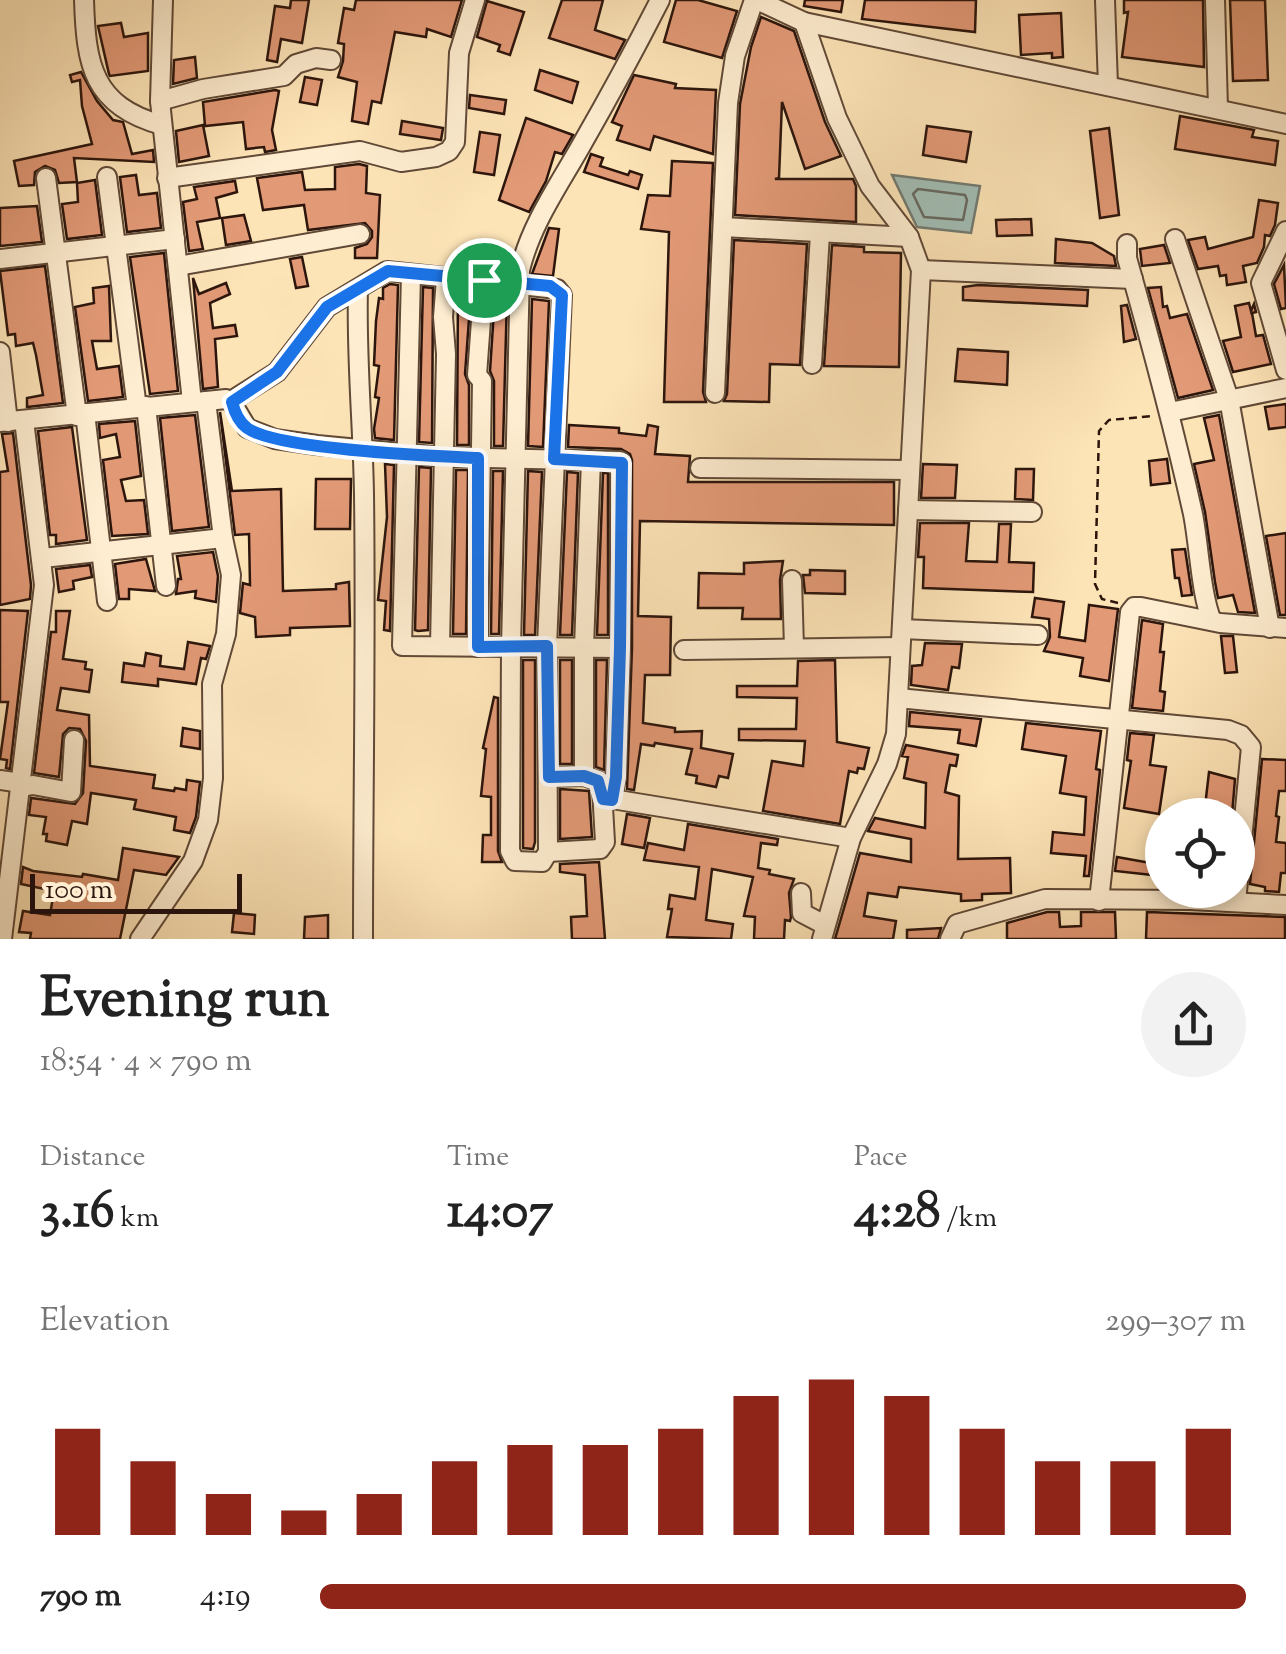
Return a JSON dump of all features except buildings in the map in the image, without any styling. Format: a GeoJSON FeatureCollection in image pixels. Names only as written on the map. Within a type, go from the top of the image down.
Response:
{"type":"FeatureCollection","features":[{"type":"Feature","properties":{"kind":"street"},"geometry":{"type":"LineString","coordinates":[[84,0],[90,66],[111,100],[130,114],[162,125]]}},
{"type":"Feature","properties":{"kind":"street"},"geometry":{"type":"LineString","coordinates":[[140,939],[192,862],[208,820],[212,684],[226,634],[231,575],[199,402],[167,178],[160,100],[163,0]]}},
{"type":"Feature","properties":{"kind":"street"},"geometry":{"type":"LineString","coordinates":[[167,178],[360,151],[401,162],[436,158],[449,151],[454,142],[459,53],[476,0]]}},
{"type":"Feature","properties":{"kind":"street"},"geometry":{"type":"LineString","coordinates":[[232,402],[277,372],[327,307],[388,271],[446,279],[453,276],[519,285],[550,286],[562,295],[547,646],[548,852],[542,862],[515,861],[511,856],[519,285],[526,248],[540,218],[660,0]]}},
{"type":"Feature","properties":{"kind":"street"},"geometry":{"type":"LineString","coordinates":[[733,0],[754,0],[804,22],[1286,124]]}},
{"type":"Feature","properties":{"kind":"street"},"geometry":{"type":"LineString","coordinates":[[715,393],[728,103],[735,56],[754,0]]}},
{"type":"Feature","properties":{"kind":"street"},"geometry":{"type":"LineString","coordinates":[[1105,0],[1108,86]]}},
{"type":"Feature","properties":{"kind":"street"},"geometry":{"type":"LineString","coordinates":[[1215,0],[1218,109]]}},
{"type":"Feature","properties":{"kind":"street"},"geometry":{"type":"LineString","coordinates":[[802,892],[802,913],[824,932],[851,838],[888,764],[896,734],[921,270],[909,237],[870,186],[837,118],[804,22]]}},
{"type":"Feature","properties":{"kind":"street"},"geometry":{"type":"LineString","coordinates":[[160,100],[284,76],[296,64],[316,58],[331,60]]}},
{"type":"Feature","properties":{"kind":"street"},"geometry":{"type":"LineString","coordinates":[[107,176],[115,248],[164,546],[166,586]]}},
{"type":"Feature","properties":{"kind":"street"},"geometry":{"type":"LineString","coordinates":[[46,178],[107,601]]}},
{"type":"Feature","properties":{"kind":"street"},"geometry":{"type":"LineString","coordinates":[[723,227],[909,237]]}},
{"type":"Feature","properties":{"kind":"street"},"geometry":{"type":"LineString","coordinates":[[1286,231],[1261,283],[1286,370]]}},
{"type":"Feature","properties":{"kind":"street"},"geometry":{"type":"LineString","coordinates":[[178,266],[360,234]]}},
{"type":"Feature","properties":{"kind":"street"},"geometry":{"type":"LineString","coordinates":[[812,364],[820,234]]}},
{"type":"Feature","properties":{"kind":"street"},"geometry":{"type":"LineString","coordinates":[[0,259],[175,239]]}},
{"type":"Feature","properties":{"kind":"street"},"geometry":{"type":"LineString","coordinates":[[1099,902],[1130,612],[1134,607],[1278,628],[1230,399],[1175,240]]}},
{"type":"Feature","properties":{"kind":"street"},"geometry":{"type":"LineString","coordinates":[[1128,244],[1133,279],[1170,412],[1212,621]]}},
{"type":"Feature","properties":{"kind":"street"},"geometry":{"type":"LineString","coordinates":[[921,270],[1133,279]]}},
{"type":"Feature","properties":{"kind":"street"},"geometry":{"type":"LineString","coordinates":[[411,274],[402,646],[620,648]]}},
{"type":"Feature","properties":{"kind":"street"},"geometry":{"type":"LineString","coordinates":[[440,646],[446,279]]}},
{"type":"Feature","properties":{"kind":"street"},"geometry":{"type":"LineString","coordinates":[[478,647],[482,381],[477,376],[484,280]]}},
{"type":"Feature","properties":{"kind":"street"},"geometry":{"type":"LineString","coordinates":[[358,289],[356,348],[364,449],[366,678],[363,939]]}},
{"type":"Feature","properties":{"kind":"street"},"geometry":{"type":"LineString","coordinates":[[0,352],[11,421],[43,558],[44,585],[22,785],[2,912],[2,939]]}},
{"type":"Feature","properties":{"kind":"street"},"geometry":{"type":"LineString","coordinates":[[1170,412],[1286,388]]}},
{"type":"Feature","properties":{"kind":"street"},"geometry":{"type":"LineString","coordinates":[[11,421],[226,398],[247,428],[274,439],[443,456],[622,463],[616,777],[608,799],[604,842],[600,849],[548,852]]}},
{"type":"Feature","properties":{"kind":"street"},"geometry":{"type":"LineString","coordinates":[[584,776],[584,647],[592,460]]}},
{"type":"Feature","properties":{"kind":"street"},"geometry":{"type":"LineString","coordinates":[[700,468],[909,470]]}},
{"type":"Feature","properties":{"kind":"street"},"geometry":{"type":"LineString","coordinates":[[908,510],[1032,512]]}},
{"type":"Feature","properties":{"kind":"street"},"geometry":{"type":"LineString","coordinates":[[43,558],[223,538]]}},
{"type":"Feature","properties":{"kind":"street"},"geometry":{"type":"LineString","coordinates":[[792,580],[794,648]]}},
{"type":"Feature","properties":{"kind":"street"},"geometry":{"type":"LineString","coordinates":[[684,650],[1038,635]]}},
{"type":"Feature","properties":{"kind":"street"},"geometry":{"type":"LineString","coordinates":[[898,698],[1228,730],[1251,747],[1246,798]]}},
{"type":"Feature","properties":{"kind":"street"},"geometry":{"type":"LineString","coordinates":[[0,780],[72,792],[74,740]]}},
{"type":"Feature","properties":{"kind":"street"},"geometry":{"type":"LineString","coordinates":[[549,777],[584,776],[598,781],[608,799]]}},
{"type":"Feature","properties":{"kind":"street"},"geometry":{"type":"LineString","coordinates":[[608,799],[851,838]]}},
{"type":"Feature","properties":{"kind":"street"},"geometry":{"type":"LineString","coordinates":[[950,939],[957,924],[1046,900],[1145,901]]}},
{"type":"Feature","properties":{"kind":"street"},"geometry":{"type":"LineString","coordinates":[[1255,903],[1286,905]]}},
{"type":"Feature","properties":{"kind":"path"},"geometry":{"type":"LineString","coordinates":[[1134,607],[1102,599],[1095,584],[1099,430],[1110,420],[1170,412]]}},
{"type":"Feature","properties":{"kind":"water"},"geometry":{"type":"Polygon","coordinates":[[[892,175],[980,186],[971,233],[917,227],[892,175]]]}},
{"type":"Feature","properties":{"kind":"route"},"geometry":{"type":"LineString","coordinates":[[388,271],[484,280],[557,288],[562,295],[554,459],[622,463],[620,648],[612,800],[603,799],[598,781],[584,776],[549,777],[547,646],[478,647],[478,458],[337,448],[274,439],[247,428],[232,402],[277,372],[327,307],[388,271]]}}]}
